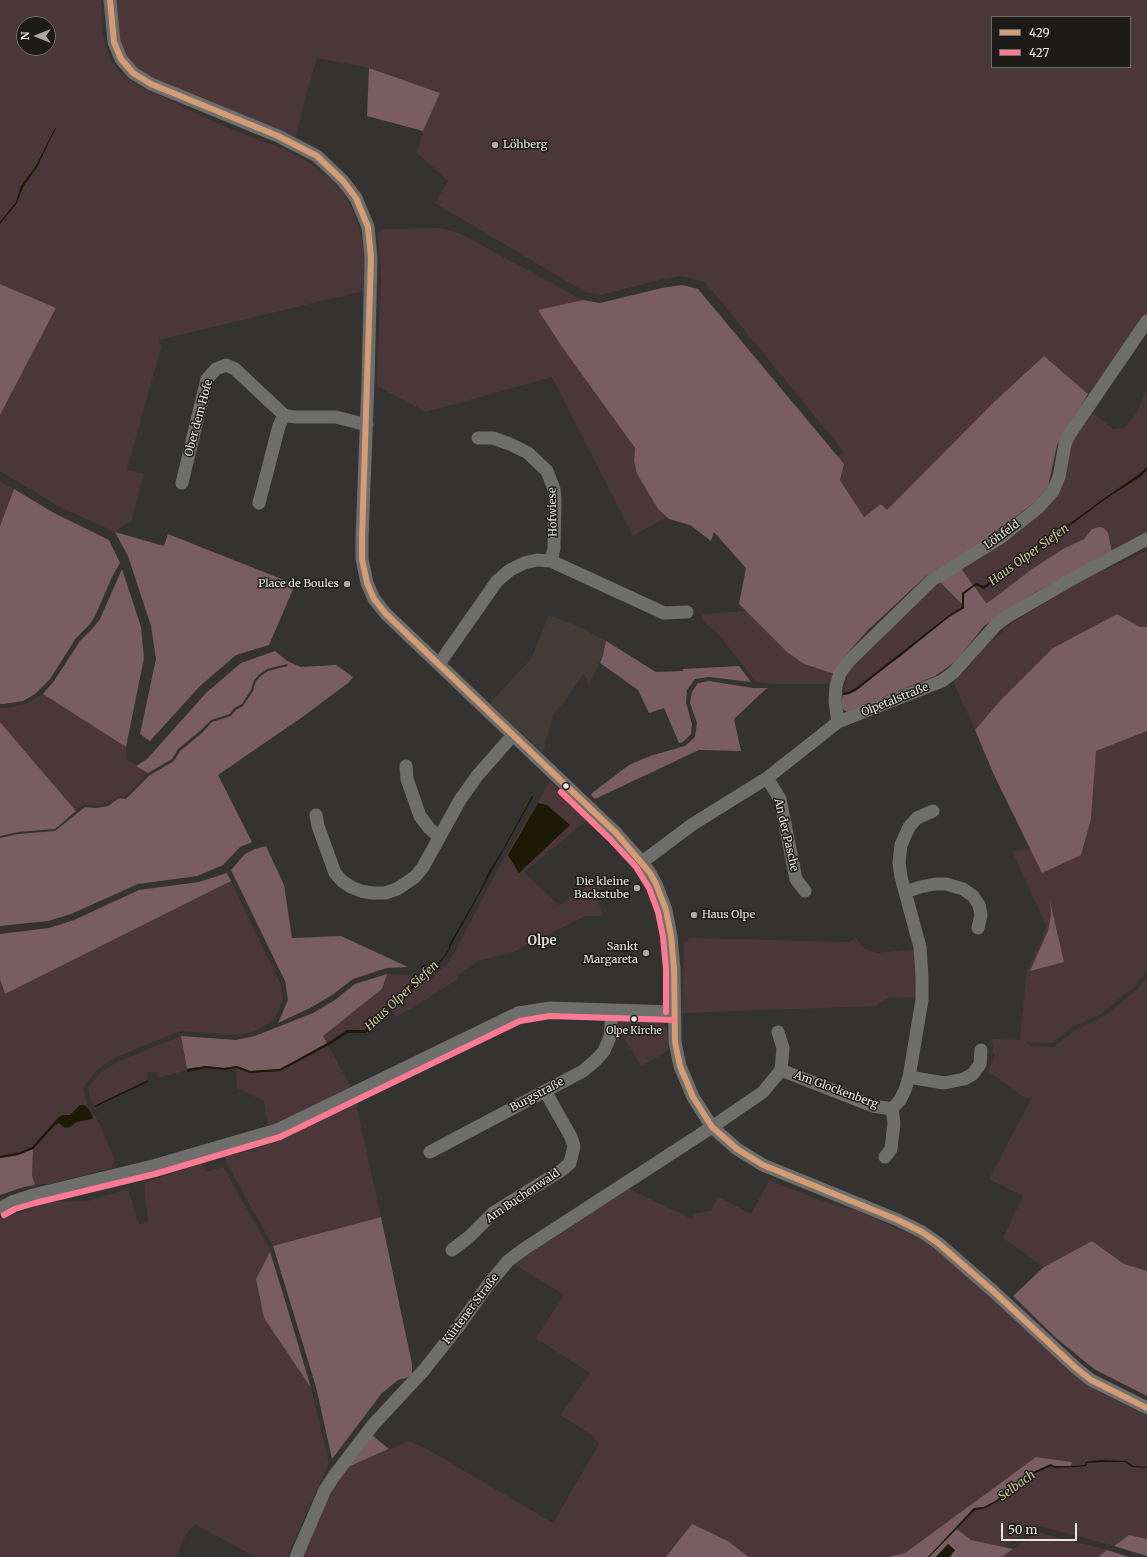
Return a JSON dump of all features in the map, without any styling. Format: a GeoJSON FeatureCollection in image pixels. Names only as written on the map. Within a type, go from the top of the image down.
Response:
{"type":"FeatureCollection","features":[{"type":"Feature","properties":{"kind":"street"},"geometry":{"type":"LineString","coordinates":[[110,0],[114,42],[121,59],[133,72],[151,84],[278,136],[317,156],[343,181],[356,198],[368,227],[371,258],[367,425],[362,538],[364,574],[374,599],[386,614],[616,833],[642,862],[656,884],[666,910],[669,923],[673,964],[675,1042],[680,1066],[693,1097],[712,1127],[737,1149],[763,1165],[898,1220],[922,1232],[938,1243],[993,1291],[1076,1368],[1091,1380],[1147,1408]]}},
{"type":"Feature","properties":{"kind":"street","name":"Löhfeld"},"geometry":{"type":"LineString","coordinates":[[838,722],[835,702],[836,686],[840,673],[849,661],[932,580],[1000,538],[1038,508],[1053,491],[1059,477],[1065,444],[1069,435],[1147,321]]}},
{"type":"Feature","properties":{"kind":"street","name":"Ober dem Hofe"},"geometry":{"type":"LineString","coordinates":[[182,483],[208,379],[216,369],[226,366],[235,369],[284,415]]}},
{"type":"Feature","properties":{"kind":"street"},"geometry":{"type":"LineString","coordinates":[[259,504],[279,426],[284,415],[294,417],[336,416],[367,425]]}},
{"type":"Feature","properties":{"kind":"street","name":"Hofwiese"},"geometry":{"type":"LineString","coordinates":[[478,438],[493,438],[510,444],[528,453],[547,471],[554,489],[555,499],[554,548],[551,561]]}},
{"type":"Feature","properties":{"kind":"street","name":"Olpetalstraße"},"geometry":{"type":"LineString","coordinates":[[642,862],[693,824],[767,778],[838,722],[942,681],[954,672],[996,625],[1008,616],[1072,579],[1147,539]]}},
{"type":"Feature","properties":{"kind":"street"},"geometry":{"type":"LineString","coordinates":[[439,664],[497,581],[510,570],[524,563],[537,560],[551,561],[664,613],[687,612]]}},
{"type":"Feature","properties":{"kind":"street"},"geometry":{"type":"LineString","coordinates":[[316,816],[318,826],[335,873],[342,881],[350,887],[361,891],[385,893],[406,884],[415,877],[423,867],[460,800],[477,776],[513,734]]}},
{"type":"Feature","properties":{"kind":"street"},"geometry":{"type":"LineString","coordinates":[[406,766],[407,779],[420,816],[429,828],[439,837]]}},
{"type":"Feature","properties":{"kind":"street","name":"An der Pasche"},"geometry":{"type":"LineString","coordinates":[[767,778],[780,799],[796,879],[805,891]]}},
{"type":"Feature","properties":{"kind":"street","name":"Am Glockenberg"},"geometry":{"type":"LineString","coordinates":[[886,1157],[891,1148],[892,1140],[894,1123],[892,1109],[900,1100],[909,1077],[922,1000],[920,947],[901,877],[899,863],[901,845],[909,827],[917,818],[933,811]]}},
{"type":"Feature","properties":{"kind":"street"},"geometry":{"type":"LineString","coordinates":[[906,892],[935,884],[946,884],[963,889],[973,896],[979,905],[981,915],[978,928]]}},
{"type":"Feature","properties":{"kind":"street"},"geometry":{"type":"LineString","coordinates":[[0,1208],[34,1194],[153,1166],[277,1130],[518,1013],[550,1008],[674,1012]]}},
{"type":"Feature","properties":{"kind":"street","name":"Burgstraße"},"geometry":{"type":"LineString","coordinates":[[430,1152],[582,1071],[596,1060],[604,1051],[610,1037],[612,1011]]}},
{"type":"Feature","properties":{"kind":"street","name":"Am Glockenberg"},"geometry":{"type":"LineString","coordinates":[[712,1127],[763,1092],[781,1070],[783,1048],[778,1032]]}},
{"type":"Feature","properties":{"kind":"street"},"geometry":{"type":"LineString","coordinates":[[909,1077],[944,1083],[964,1079],[973,1074],[980,1064],[981,1050]]}},
{"type":"Feature","properties":{"kind":"street","name":"Am Glockenberg"},"geometry":{"type":"LineString","coordinates":[[781,1070],[873,1106],[892,1109]]}},
{"type":"Feature","properties":{"kind":"street","name":"Am Buchenwald"},"geometry":{"type":"LineString","coordinates":[[452,1250],[469,1237],[493,1214],[562,1170],[570,1163],[574,1146],[571,1137],[545,1091]]}},
{"type":"Feature","properties":{"kind":"street","name":"Kürtener Straße"},"geometry":{"type":"LineString","coordinates":[[296,1557],[325,1490],[334,1476],[368,1431],[424,1370],[508,1261],[524,1249],[712,1127]]}},
{"type":"Feature","properties":{"kind":"shaded area"},"geometry":{"type":"Polygon","coordinates":[[[0,0],[101,0],[102,35],[111,60],[120,73],[137,85],[202,116],[286,150],[308,162],[328,177],[344,194],[355,215],[362,239],[364,263],[363,291],[159,340],[161,347],[127,470],[144,474],[132,519],[115,532],[58,506],[0,471],[0,415],[56,308],[0,284],[0,224],[17,203],[23,187],[37,167],[55,128],[36,166],[21,186],[16,202],[0,222],[0,0]]]}},
{"type":"Feature","properties":{"kind":"shaded area"},"geometry":{"type":"Polygon","coordinates":[[[112,0],[1147,0],[1147,315],[1141,320],[1088,394],[1044,356],[994,402],[887,510],[864,517],[840,480],[844,464],[837,457],[844,452],[705,282],[682,276],[659,280],[600,295],[585,292],[435,203],[448,181],[417,153],[423,131],[440,93],[369,68],[317,58],[294,141],[151,82],[122,58],[112,0]]]}},
{"type":"Feature","properties":{"kind":"shaded area"},"geometry":{"type":"Polygon","coordinates":[[[369,68],[440,93],[423,131],[367,116],[369,68]]]}},
{"type":"Feature","properties":{"kind":"shaded area"},"geometry":{"type":"Polygon","coordinates":[[[439,228],[459,233],[583,300],[539,310],[562,347],[635,448],[634,461],[637,474],[658,509],[666,517],[633,536],[552,377],[426,412],[377,386],[381,277],[378,233],[383,229],[439,228]]]}},
{"type":"Feature","properties":{"kind":"shaded area"},"geometry":{"type":"Polygon","coordinates":[[[0,284],[56,308],[0,415],[0,284]]]}},
{"type":"Feature","properties":{"kind":"shaded area"},"geometry":{"type":"Polygon","coordinates":[[[682,285],[698,289],[844,464],[840,480],[864,517],[881,504],[887,510],[994,402],[1044,356],[1088,394],[1057,445],[1048,487],[1035,502],[972,550],[926,576],[868,630],[843,658],[835,674],[804,664],[786,651],[739,604],[746,568],[714,532],[711,541],[690,525],[669,519],[658,509],[637,474],[634,461],[635,448],[562,347],[538,310],[583,300],[600,303],[662,288],[682,285]]]}},
{"type":"Feature","properties":{"kind":"shaded area"},"geometry":{"type":"Polygon","coordinates":[[[1147,389],[1147,467],[984,586],[976,583],[973,585],[961,568],[1064,478],[1073,438],[1091,412],[1113,429],[1126,427],[1137,412],[1147,389]]]}},
{"type":"Feature","properties":{"kind":"shaded area"},"geometry":{"type":"Polygon","coordinates":[[[1147,470],[1147,534],[1112,552],[1109,536],[1087,535],[1084,539],[1063,549],[1032,569],[986,603],[974,586],[976,585],[984,589],[1110,496],[1140,477],[1147,470]]]}},
{"type":"Feature","properties":{"kind":"shaded area"},"geometry":{"type":"Polygon","coordinates":[[[0,481],[14,489],[0,526],[0,481]]]}},
{"type":"Feature","properties":{"kind":"shaded area"},"geometry":{"type":"Polygon","coordinates":[[[14,489],[54,513],[109,540],[120,563],[112,577],[95,616],[90,624],[76,638],[50,679],[35,694],[23,701],[0,704],[0,526],[14,489]]]}},
{"type":"Feature","properties":{"kind":"shaded area"},"geometry":{"type":"Polygon","coordinates":[[[1099,527],[1104,528],[1108,533],[1112,552],[1034,593],[984,626],[956,661],[935,676],[847,712],[840,708],[843,695],[849,694],[901,656],[949,617],[964,608],[964,594],[974,586],[986,603],[1032,569],[1063,549],[1084,539],[1092,529],[1099,527]]]}},
{"type":"Feature","properties":{"kind":"shaded area"},"geometry":{"type":"Polygon","coordinates":[[[115,532],[164,546],[168,534],[293,583],[294,587],[269,645],[236,655],[200,686],[150,741],[140,734],[156,659],[151,626],[128,556],[115,532]]]}},
{"type":"Feature","properties":{"kind":"shaded area"},"geometry":{"type":"Polygon","coordinates":[[[1147,551],[1147,627],[1140,627],[1117,614],[1053,648],[998,703],[975,730],[952,679],[965,671],[984,648],[1013,622],[1088,577],[1147,551]]]}},
{"type":"Feature","properties":{"kind":"shaded area"},"geometry":{"type":"Polygon","coordinates":[[[961,568],[973,585],[962,593],[962,604],[940,582],[961,568]]]}},
{"type":"Feature","properties":{"kind":"shaded area"},"geometry":{"type":"Polygon","coordinates":[[[122,569],[141,627],[144,658],[126,747],[43,694],[54,681],[80,641],[100,619],[122,569]]]}},
{"type":"Feature","properties":{"kind":"shaded area"},"geometry":{"type":"Polygon","coordinates":[[[940,582],[962,604],[962,607],[948,616],[856,688],[848,693],[843,693],[848,673],[859,657],[940,582]]]}},
{"type":"Feature","properties":{"kind":"shaded area"},"geometry":{"type":"Polygon","coordinates":[[[746,611],[786,651],[835,674],[831,684],[774,684],[756,682],[719,635],[702,620],[702,614],[746,611]]]}},
{"type":"Feature","properties":{"kind":"shaded area"},"geometry":{"type":"Polygon","coordinates":[[[1117,614],[1140,627],[1147,627],[1147,731],[1096,751],[1091,819],[1081,855],[1042,873],[994,775],[975,730],[998,703],[1053,648],[1117,614]]]}},
{"type":"Feature","properties":{"kind":"shaded area"},"geometry":{"type":"Polygon","coordinates":[[[549,615],[582,628],[606,641],[603,655],[590,682],[588,684],[587,679],[583,674],[567,698],[553,714],[543,753],[490,703],[531,659],[549,615]]]}},
{"type":"Feature","properties":{"kind":"shaded area"},"geometry":{"type":"Polygon","coordinates":[[[606,641],[656,672],[739,666],[751,682],[709,677],[695,679],[687,690],[686,703],[692,724],[691,734],[683,742],[679,743],[664,708],[649,713],[638,690],[600,663],[606,641]]]}},
{"type":"Feature","properties":{"kind":"shaded area"},"geometry":{"type":"Polygon","coordinates":[[[275,651],[287,661],[301,667],[336,665],[353,677],[348,683],[301,718],[218,775],[252,842],[240,847],[223,865],[197,876],[138,884],[71,914],[48,921],[0,926],[0,838],[18,834],[55,831],[85,807],[96,808],[108,806],[119,798],[126,799],[150,775],[174,761],[180,751],[202,733],[212,722],[231,716],[236,710],[243,706],[253,691],[256,681],[261,676],[268,671],[288,666],[287,664],[267,669],[260,674],[254,680],[251,690],[242,704],[234,708],[230,714],[211,720],[178,749],[172,759],[148,773],[136,766],[147,759],[206,693],[241,663],[275,651]]]}},
{"type":"Feature","properties":{"kind":"shaded area"},"geometry":{"type":"Polygon","coordinates":[[[709,681],[753,688],[767,688],[734,719],[741,751],[699,750],[595,799],[591,795],[629,765],[650,756],[685,746],[695,737],[697,723],[690,703],[692,692],[698,683],[709,681]]]}},
{"type":"Feature","properties":{"kind":"shaded area"},"geometry":{"type":"Polygon","coordinates":[[[43,694],[126,747],[126,759],[148,773],[125,797],[119,796],[107,803],[96,806],[84,804],[76,811],[0,722],[0,708],[9,708],[25,704],[43,694]]]}},
{"type":"Feature","properties":{"kind":"shaded area"},"geometry":{"type":"Polygon","coordinates":[[[0,722],[76,811],[55,829],[18,832],[0,836],[0,722]]]}},
{"type":"Feature","properties":{"kind":"shaded area"},"geometry":{"type":"Polygon","coordinates":[[[1147,731],[1147,971],[1134,987],[1101,1014],[1072,1027],[1053,1043],[1026,1042],[1030,1046],[1054,1047],[1074,1031],[1103,1017],[1137,990],[1147,977],[1147,1271],[1124,1264],[1092,1241],[1044,1267],[1003,1238],[1023,1196],[989,1179],[1031,1099],[1025,1098],[988,1071],[996,1053],[993,1053],[993,1046],[990,1040],[1020,1040],[1027,970],[1043,937],[1046,925],[1012,851],[1031,849],[1034,856],[1091,819],[1096,751],[1147,731]],[[1051,905],[1050,922],[1045,940],[1064,962],[1051,905]]]}},
{"type":"Feature","properties":{"kind":"shaded area"},"geometry":{"type":"Polygon","coordinates":[[[550,781],[569,805],[586,821],[524,872],[559,905],[597,881],[600,889],[595,893],[603,916],[585,916],[511,953],[478,961],[457,975],[458,979],[396,1017],[392,1009],[404,999],[407,992],[410,992],[419,980],[425,979],[429,981],[449,962],[502,862],[550,781]],[[570,825],[508,855],[519,873],[570,825]]]}},
{"type":"Feature","properties":{"kind":"shaded area"},"geometry":{"type":"Polygon","coordinates":[[[266,846],[284,885],[292,938],[341,936],[408,967],[387,968],[353,979],[332,995],[310,1008],[278,1023],[288,1000],[285,981],[231,870],[245,854],[266,846]]]}},
{"type":"Feature","properties":{"kind":"shaded area"},"geometry":{"type":"Polygon","coordinates":[[[227,873],[231,881],[5,994],[0,979],[0,934],[49,928],[74,920],[139,890],[199,882],[227,873]]]}},
{"type":"Feature","properties":{"kind":"shaded area"},"geometry":{"type":"Polygon","coordinates":[[[231,881],[280,983],[283,999],[274,1020],[253,1032],[236,1035],[180,1031],[114,1058],[98,1069],[83,1087],[87,1104],[100,1124],[115,1161],[111,1168],[53,1183],[35,1185],[32,1176],[33,1149],[55,1125],[59,1123],[65,1128],[76,1122],[88,1120],[92,1114],[80,1105],[70,1115],[63,1115],[59,1117],[32,1147],[18,1153],[0,1156],[0,979],[5,994],[231,881]]]}},
{"type":"Feature","properties":{"kind":"shaded area"},"geometry":{"type":"Polygon","coordinates":[[[1050,901],[1064,962],[1030,971],[1048,931],[1051,914],[1050,901]]]}},
{"type":"Feature","properties":{"kind":"shaded area"},"geometry":{"type":"Polygon","coordinates":[[[690,938],[849,942],[856,938],[864,948],[877,953],[916,949],[914,958],[915,988],[918,998],[890,997],[875,1006],[682,1013],[684,944],[690,938]]]}},
{"type":"Feature","properties":{"kind":"shaded area"},"geometry":{"type":"Polygon","coordinates":[[[387,974],[418,976],[422,978],[418,978],[402,997],[365,1030],[347,1030],[327,1043],[323,1036],[382,989],[387,974]]]}},
{"type":"Feature","properties":{"kind":"shaded area"},"geometry":{"type":"Polygon","coordinates":[[[387,974],[382,989],[323,1036],[327,1043],[280,1069],[250,1071],[237,1066],[224,1068],[206,1066],[187,1069],[181,1036],[236,1040],[255,1036],[313,1013],[335,1000],[355,984],[387,974]]]}},
{"type":"Feature","properties":{"kind":"shaded area"},"geometry":{"type":"Polygon","coordinates":[[[628,1018],[658,1019],[662,1021],[667,1029],[669,1050],[641,1066],[617,1027],[620,1022],[628,1018]]]}},
{"type":"Feature","properties":{"kind":"shaded area"},"geometry":{"type":"Polygon","coordinates":[[[181,1036],[187,1070],[158,1078],[157,1072],[147,1073],[148,1080],[94,1106],[91,1102],[88,1088],[101,1072],[117,1062],[181,1036]]]}},
{"type":"Feature","properties":{"kind":"shaded area"},"geometry":{"type":"Polygon","coordinates":[[[328,1045],[351,1087],[268,1127],[264,1101],[237,1088],[236,1068],[250,1073],[280,1071],[328,1045]]]}},
{"type":"Feature","properties":{"kind":"shaded area"},"geometry":{"type":"Polygon","coordinates":[[[355,1099],[381,1217],[273,1246],[226,1162],[225,1156],[250,1151],[287,1137],[339,1111],[355,1099]]]}},
{"type":"Feature","properties":{"kind":"shaded area"},"geometry":{"type":"Polygon","coordinates":[[[33,1149],[32,1176],[35,1185],[0,1195],[0,1158],[18,1155],[33,1149]]]}},
{"type":"Feature","properties":{"kind":"shaded area"},"geometry":{"type":"Polygon","coordinates":[[[202,1163],[206,1172],[223,1167],[269,1248],[270,1252],[256,1279],[264,1318],[311,1388],[329,1463],[287,1557],[256,1557],[194,1525],[186,1534],[176,1557],[0,1557],[0,1218],[31,1210],[31,1203],[87,1201],[128,1189],[139,1224],[148,1223],[144,1183],[202,1163]]]}},
{"type":"Feature","properties":{"kind":"shaded area"},"geometry":{"type":"Polygon","coordinates":[[[769,1180],[806,1195],[845,1208],[853,1209],[917,1237],[940,1252],[1074,1375],[1102,1394],[1147,1416],[1147,1467],[1133,1466],[1126,1461],[1100,1460],[1086,1462],[1085,1465],[1071,1466],[1072,1462],[1036,1457],[905,1553],[888,1557],[749,1557],[728,1541],[692,1525],[666,1557],[302,1557],[334,1487],[348,1467],[409,1441],[427,1449],[553,1523],[599,1444],[592,1435],[560,1415],[590,1373],[536,1338],[564,1295],[515,1265],[524,1254],[629,1189],[692,1219],[696,1213],[711,1211],[718,1197],[751,1214],[769,1180]]]}},
{"type":"Feature","properties":{"kind":"shaded area"},"geometry":{"type":"Polygon","coordinates":[[[381,1217],[412,1364],[412,1374],[409,1377],[398,1380],[382,1393],[332,1459],[316,1387],[273,1246],[381,1217]]]}},
{"type":"Feature","properties":{"kind":"shaded area"},"geometry":{"type":"Polygon","coordinates":[[[1092,1241],[1124,1264],[1147,1271],[1147,1396],[1094,1369],[1055,1337],[1013,1296],[1044,1267],[1092,1241]]]}},
{"type":"Feature","properties":{"kind":"shaded area"},"geometry":{"type":"Polygon","coordinates":[[[270,1252],[311,1388],[264,1318],[256,1279],[270,1252]]]}},
{"type":"Feature","properties":{"kind":"shaded area"},"geometry":{"type":"Polygon","coordinates":[[[372,1435],[389,1449],[348,1467],[372,1435]]]}},
{"type":"Feature","properties":{"kind":"shaded area"},"geometry":{"type":"Polygon","coordinates":[[[1036,1457],[1072,1462],[1071,1466],[1054,1466],[1051,1464],[1033,1472],[1020,1483],[1010,1487],[997,1500],[984,1507],[974,1508],[928,1557],[888,1557],[905,1553],[1036,1457]]]}},
{"type":"Feature","properties":{"kind":"shaded area"},"geometry":{"type":"Polygon","coordinates":[[[1125,1462],[1132,1467],[1147,1468],[1147,1539],[1129,1535],[1114,1546],[1036,1525],[1004,1547],[971,1540],[957,1529],[967,1516],[975,1510],[985,1508],[998,1501],[1011,1489],[1021,1484],[1033,1474],[1051,1466],[1076,1467],[1086,1466],[1087,1463],[1125,1462]]]}},
{"type":"Feature","properties":{"kind":"shaded area"},"geometry":{"type":"Polygon","coordinates":[[[692,1524],[728,1541],[749,1557],[666,1557],[692,1524]]]}},
{"type":"Feature","properties":{"kind":"shaded area"},"geometry":{"type":"Polygon","coordinates":[[[957,1529],[971,1540],[1013,1549],[1002,1557],[950,1557],[955,1550],[948,1544],[936,1557],[929,1557],[957,1529]]]}},
{"type":"Feature","properties":{"kind":"shaded area"},"geometry":{"type":"Polygon","coordinates":[[[1037,1532],[1107,1550],[1098,1557],[1002,1557],[1037,1532]]]}},
{"type":"Feature","properties":{"kind":"shaded area"},"geometry":{"type":"Polygon","coordinates":[[[1129,1535],[1147,1539],[1147,1556],[1114,1546],[1129,1535]]]}},
{"type":"Feature","properties":{"kind":"shaded area"},"geometry":{"type":"Polygon","coordinates":[[[1107,1550],[1129,1557],[1098,1557],[1107,1550]]]}},
{"type":"Feature","properties":{"kind":"water"},"geometry":{"type":"Polygon","coordinates":[[[55,128],[37,167],[23,187],[17,203],[0,224],[16,202],[21,186],[36,166],[55,128]]]}},
{"type":"Feature","properties":{"kind":"water","name":"Haus Olper Siefen"},"geometry":{"type":"Polygon","coordinates":[[[1147,467],[1147,470],[1140,477],[1110,496],[984,589],[976,585],[964,594],[964,608],[949,617],[857,690],[843,695],[843,693],[856,688],[948,616],[962,607],[962,593],[976,583],[984,586],[1147,467]]]}},
{"type":"Feature","properties":{"kind":"water","name":"Haus Olper Siefen"},"geometry":{"type":"Polygon","coordinates":[[[532,796],[533,797],[450,949],[438,966],[428,971],[425,980],[419,980],[410,992],[407,992],[404,995],[404,999],[387,1014],[380,1018],[366,1033],[348,1033],[280,1071],[250,1073],[237,1068],[224,1070],[206,1068],[187,1072],[187,1069],[206,1066],[224,1068],[237,1066],[250,1071],[280,1069],[326,1044],[347,1030],[365,1030],[379,1016],[402,998],[402,995],[406,990],[409,990],[418,978],[422,978],[430,967],[437,965],[449,949],[449,945],[479,893],[489,871],[502,851],[532,796]]]}},
{"type":"Feature","properties":{"kind":"water"},"geometry":{"type":"Polygon","coordinates":[[[538,803],[547,805],[570,825],[519,873],[508,855],[538,803]]]}},
{"type":"Feature","properties":{"kind":"water"},"geometry":{"type":"Polygon","coordinates":[[[148,1080],[148,1082],[95,1107],[94,1106],[148,1080]]]}},
{"type":"Feature","properties":{"kind":"water"},"geometry":{"type":"Polygon","coordinates":[[[80,1105],[84,1105],[89,1109],[93,1117],[92,1119],[76,1122],[70,1127],[65,1128],[59,1123],[55,1125],[33,1149],[18,1155],[0,1158],[0,1156],[18,1153],[32,1147],[59,1117],[63,1115],[70,1115],[80,1105]]]}},
{"type":"Feature","properties":{"kind":"water","name":"Selbach"},"geometry":{"type":"Polygon","coordinates":[[[1100,1460],[1126,1461],[1133,1466],[1147,1468],[1132,1467],[1125,1462],[1087,1463],[1086,1466],[1076,1467],[1054,1468],[1051,1466],[1033,1474],[1021,1484],[1011,1489],[998,1501],[985,1508],[975,1510],[928,1557],[974,1508],[984,1507],[997,1500],[1010,1487],[1020,1483],[1033,1472],[1051,1464],[1054,1466],[1077,1466],[1085,1465],[1086,1462],[1100,1460]]]}},
{"type":"Feature","properties":{"kind":"water"},"geometry":{"type":"Polygon","coordinates":[[[948,1544],[955,1550],[949,1557],[936,1557],[948,1544]]]}},
{"type":"Feature","properties":{"kind":"transit line","name":"429"},"geometry":{"type":"LineString","coordinates":[[110,0],[114,42],[121,59],[133,73],[151,84],[278,136],[317,156],[343,181],[356,198],[368,227],[371,258],[362,538],[362,559],[367,583],[374,599],[386,614],[616,833],[650,873],[666,910],[671,936],[674,969],[675,1042],[680,1066],[693,1097],[712,1127],[737,1149],[763,1165],[898,1220],[922,1232],[938,1243],[993,1291],[1076,1368],[1091,1380],[1147,1408]]}},
{"type":"Feature","properties":{"kind":"transit line","name":"427"},"geometry":{"type":"LineString","coordinates":[[561,792],[610,839],[636,867],[649,888],[658,912],[663,937],[666,969],[666,1012]]}},
{"type":"Feature","properties":{"kind":"transit line","name":"427"},"geometry":{"type":"LineString","coordinates":[[4,1215],[15,1209],[35,1203],[155,1174],[280,1137],[520,1021],[550,1016],[674,1020]]}},
{"type":"Feature","properties":{"kind":"place","name":"Löhberg"},"geometry":{"type":"Point","coordinates":[495,145]}},
{"type":"Feature","properties":{"kind":"place","name":"Place de Boules"},"geometry":{"type":"Point","coordinates":[347,584]}},
{"type":"Feature","properties":{"kind":"place","name":"Die kleine Backstube"},"geometry":{"type":"Point","coordinates":[637,888]}},
{"type":"Feature","properties":{"kind":"place","name":"Haus Olpe"},"geometry":{"type":"Point","coordinates":[694,915]}},
{"type":"Feature","properties":{"kind":"place","name":"Sankt Margareta"},"geometry":{"type":"Point","coordinates":[646,953]}},
{"type":"Feature","properties":{"kind":"place","name":"Olpe Kirche"},"geometry":{"type":"Point","coordinates":[634,1019]}},
{"type":"Feature","properties":{"kind":"district","name":"Olpe"},"geometry":{"type":"Point","coordinates":[542,941]}}]}
